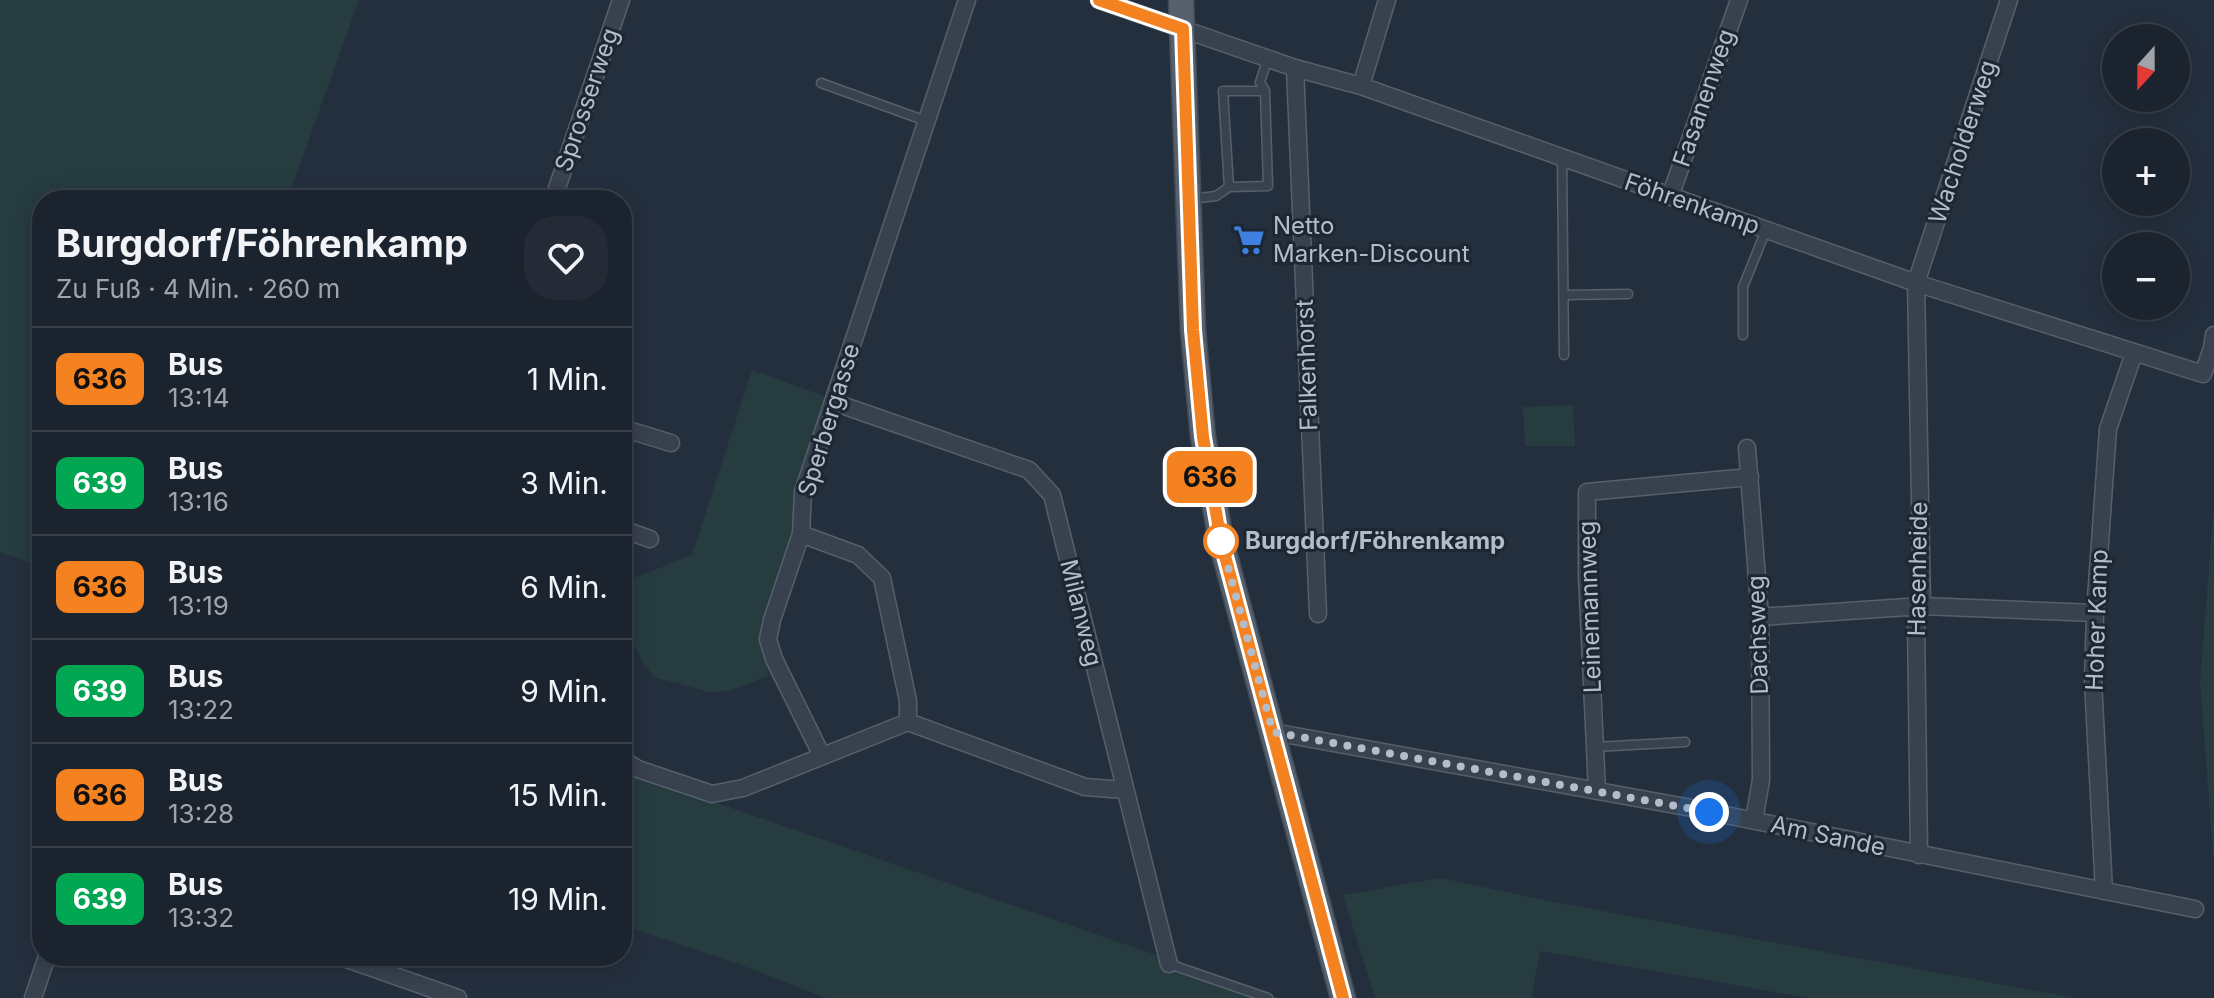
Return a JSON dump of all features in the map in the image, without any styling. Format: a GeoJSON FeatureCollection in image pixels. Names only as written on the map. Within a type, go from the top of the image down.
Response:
{"type":"FeatureCollection","features":[{"type":"Feature","properties":{"kind":"main road"},"geometry":{"type":"LineString","coordinates":[[1181,0],[1193,330],[1203,437],[1221,541],[1343,998]]}},
{"type":"Feature","properties":{"kind":"street","name":"Sprosserweg"},"geometry":{"type":"LineString","coordinates":[[556,190],[621,0]]}},
{"type":"Feature","properties":{"kind":"street","name":"Sperbergasse"},"geometry":{"type":"LineString","coordinates":[[822,756],[774,659],[768,639],[801,534],[803,492],[967,0]]}},
{"type":"Feature","properties":{"kind":"street","name":"Föhrenkamp"},"geometry":{"type":"LineString","coordinates":[[1099,0],[1295,68],[1361,86],[1916,283],[2203,374],[2214,335]]}},
{"type":"Feature","properties":{"kind":"street"},"geometry":{"type":"LineString","coordinates":[[1361,86],[1387,0]]}},
{"type":"Feature","properties":{"kind":"street","name":"Fasanenweg"},"geometry":{"type":"LineString","coordinates":[[1670,197],[1739,0]]}},
{"type":"Feature","properties":{"kind":"street","name":"Wacholderweg"},"geometry":{"type":"LineString","coordinates":[[1916,283],[2009,0]]}},
{"type":"Feature","properties":{"kind":"street","name":"Falkenhorst"},"geometry":{"type":"LineString","coordinates":[[1295,68],[1318,614]]}},
{"type":"Feature","properties":{"kind":"street","name":"Hasenheide"},"geometry":{"type":"LineString","coordinates":[[1916,283],[1922,606],[1916,618],[1919,855]]}},
{"type":"Feature","properties":{"kind":"street","name":"Hoher Kamp"},"geometry":{"type":"LineString","coordinates":[[2104,891],[2093,681],[2095,613],[2108,429],[2134,353]]}},
{"type":"Feature","properties":{"kind":"street","name":"Milanweg"},"geometry":{"type":"LineString","coordinates":[[833,402],[1029,470],[1052,495],[1169,964]]}},
{"type":"Feature","properties":{"kind":"street"},"geometry":{"type":"LineString","coordinates":[[632,431],[671,443]]}},
{"type":"Feature","properties":{"kind":"street","name":"Dachsweg"},"geometry":{"type":"LineString","coordinates":[[1747,448],[1760,617],[1761,780],[1754,820]]}},
{"type":"Feature","properties":{"kind":"street","name":"Leinemannweg"},"geometry":{"type":"LineString","coordinates":[[1597,791],[1587,577],[1587,492],[1750,477]]}},
{"type":"Feature","properties":{"kind":"street"},"geometry":{"type":"LineString","coordinates":[[632,533],[650,539]]}},
{"type":"Feature","properties":{"kind":"street"},"geometry":{"type":"LineString","coordinates":[[801,534],[858,555],[882,578],[908,701],[908,722]]}},
{"type":"Feature","properties":{"kind":"street"},"geometry":{"type":"LineString","coordinates":[[1760,617],[1922,606],[2095,613]]}},
{"type":"Feature","properties":{"kind":"street"},"geometry":{"type":"LineString","coordinates":[[632,765],[712,794],[743,788],[908,722],[1085,787],[1124,790]]}},
{"type":"Feature","properties":{"kind":"street","name":"Am Sande"},"geometry":{"type":"LineString","coordinates":[[1273,732],[1754,820],[2195,909]]}},
{"type":"Feature","properties":{"kind":"street"},"geometry":{"type":"LineString","coordinates":[[33,998],[44,966]]}},
{"type":"Feature","properties":{"kind":"street"},"geometry":{"type":"LineString","coordinates":[[367,966],[458,998]]}},
{"type":"Feature","properties":{"kind":"lane"},"geometry":{"type":"LineString","coordinates":[[1188,199],[1216,196],[1229,187],[1268,186],[1265,91],[1260,82],[1268,57]]}},
{"type":"Feature","properties":{"kind":"lane"},"geometry":{"type":"LineString","coordinates":[[821,83],[926,121]]}},
{"type":"Feature","properties":{"kind":"lane"},"geometry":{"type":"LineString","coordinates":[[1229,187],[1223,91],[1265,91]]}},
{"type":"Feature","properties":{"kind":"lane"},"geometry":{"type":"LineString","coordinates":[[1562,158],[1564,355]]}},
{"type":"Feature","properties":{"kind":"lane"},"geometry":{"type":"LineString","coordinates":[[1743,335],[1743,287],[1766,230]]}},
{"type":"Feature","properties":{"kind":"lane"},"geometry":{"type":"LineString","coordinates":[[1564,295],[1628,294]]}},
{"type":"Feature","properties":{"kind":"lane"},"geometry":{"type":"LineString","coordinates":[[1595,747],[1685,742]]}},
{"type":"Feature","properties":{"kind":"lane"},"geometry":{"type":"LineString","coordinates":[[1169,964],[1268,998]]}},
{"type":"Feature","properties":{"kind":"green space"},"geometry":{"type":"Polygon","coordinates":[[[0,0],[359,0],[291,190],[32,190],[32,563],[0,552],[0,0]]]}},
{"type":"Feature","properties":{"kind":"green space"},"geometry":{"type":"Polygon","coordinates":[[[752,370],[827,397],[794,494],[799,511],[794,536],[760,644],[769,676],[728,691],[709,692],[654,677],[641,660],[632,639],[632,579],[692,555],[752,370]]]}},
{"type":"Feature","properties":{"kind":"green space"},"geometry":{"type":"Polygon","coordinates":[[[1573,405],[1575,446],[1525,446],[1523,407],[1573,405]]]}},
{"type":"Feature","properties":{"kind":"green space"},"geometry":{"type":"Polygon","coordinates":[[[2214,503],[2214,867],[2200,682],[2214,503]]]}},
{"type":"Feature","properties":{"kind":"green space"},"geometry":{"type":"Polygon","coordinates":[[[632,773],[1280,998],[826,998],[733,962],[632,928],[632,773]]]}},
{"type":"Feature","properties":{"kind":"green space"},"geometry":{"type":"Polygon","coordinates":[[[1441,878],[1548,901],[2075,998],[1808,998],[1540,951],[1531,998],[1375,998],[1343,895],[1441,878]]]}},
{"type":"Feature","properties":{"kind":"bus line","name":"636"},"geometry":{"type":"LineString","coordinates":[[1099,0],[1183,29],[1193,330],[1203,437],[1221,541],[1343,998]]}},
{"type":"Feature","properties":{"kind":"place","name":"Netto Marken-Discount"},"geometry":{"type":"Point","coordinates":[1249,240]}},
{"type":"Feature","properties":{"kind":"place","name":"Burgdorf/Föhrenkamp"},"geometry":{"type":"Point","coordinates":[1221,541]}},
{"type":"Feature","properties":{"kind":"route"},"geometry":{"type":"LineString","coordinates":[[1221,541],[1273,732],[1709,812]]}}]}
